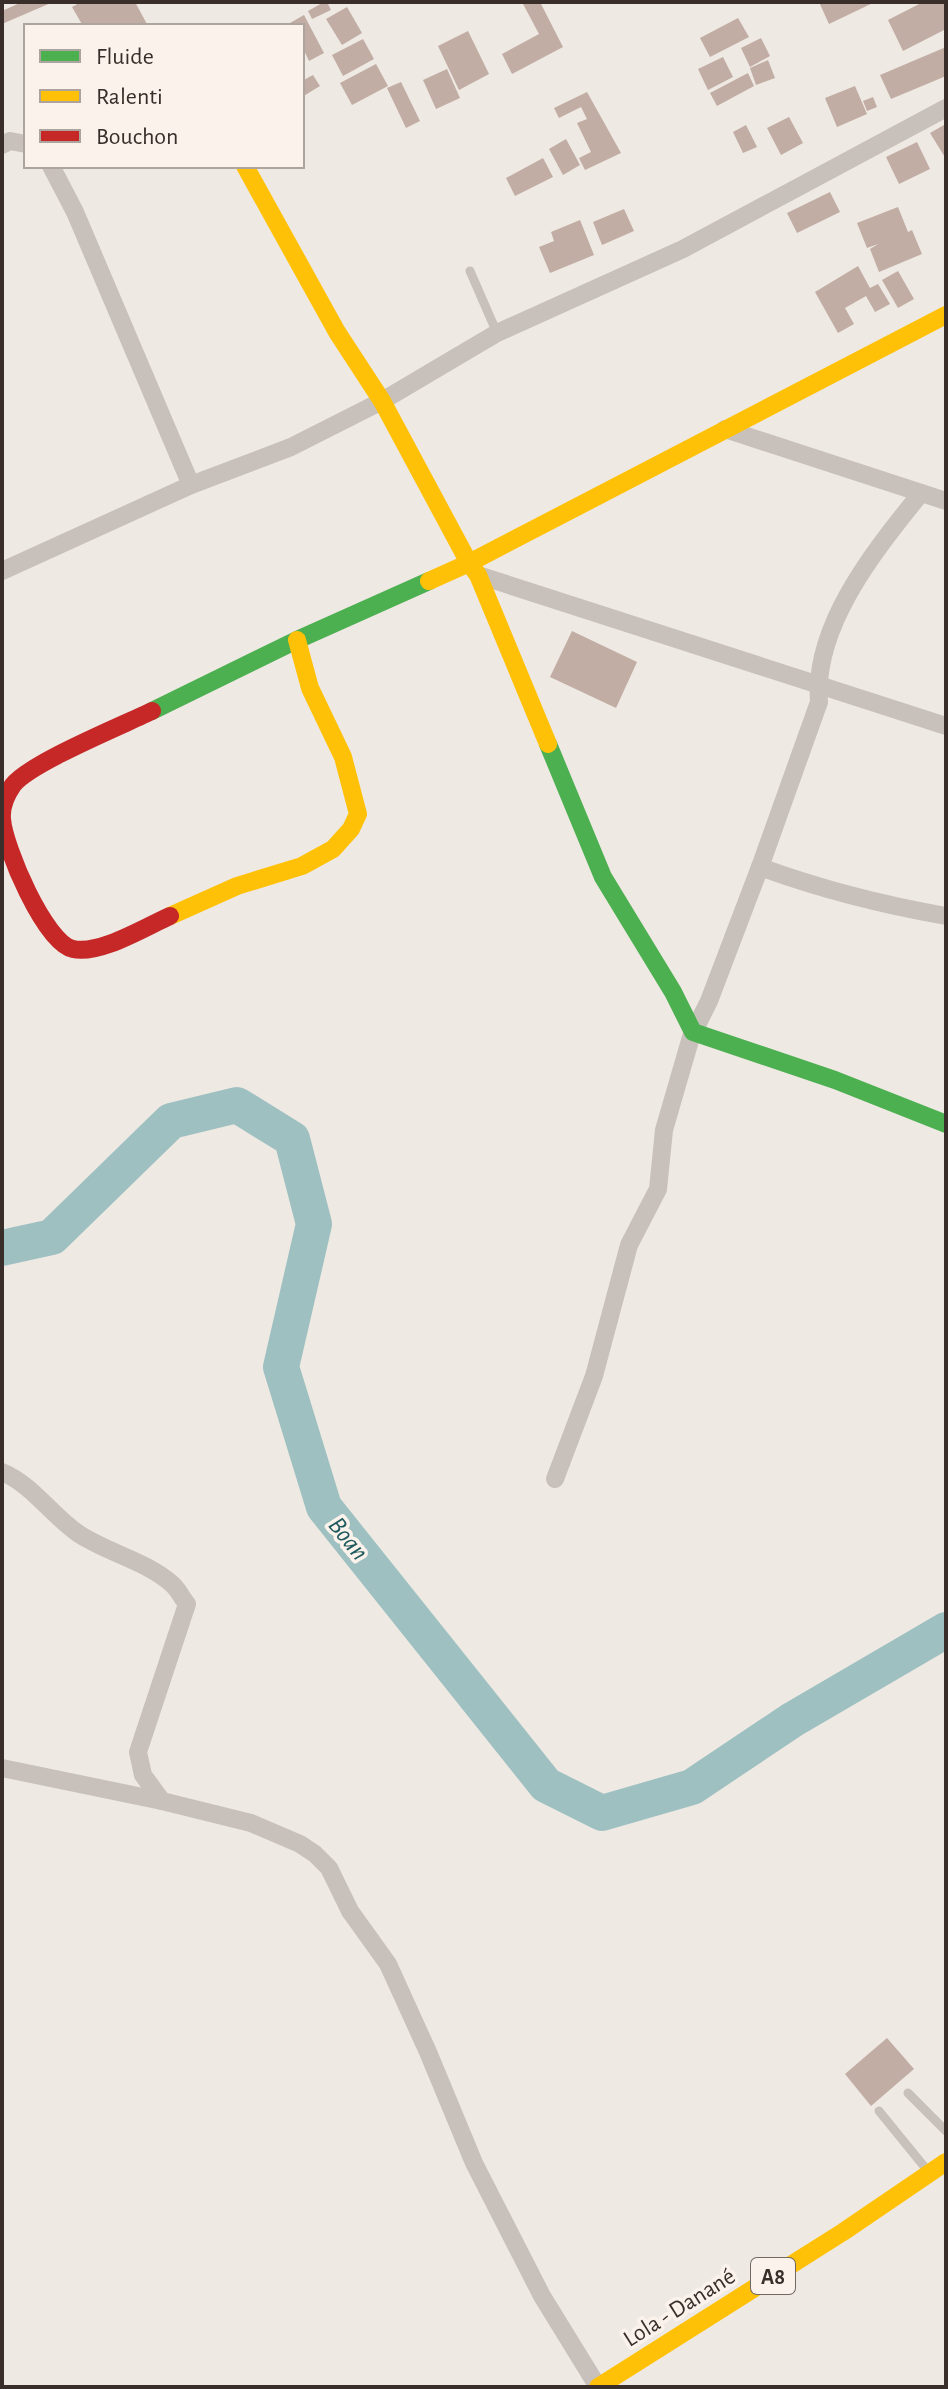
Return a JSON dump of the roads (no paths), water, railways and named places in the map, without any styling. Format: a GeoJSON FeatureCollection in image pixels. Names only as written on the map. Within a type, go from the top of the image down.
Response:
{"type":"FeatureCollection","features":[{"type":"Feature","properties":{"kind":"street"},"geometry":{"type":"LineString","coordinates":[[2,571],[191,485],[291,447],[382,401],[497,333],[683,249],[946,108]]}},
{"type":"Feature","properties":{"kind":"street"},"geometry":{"type":"LineString","coordinates":[[2,145],[10,141],[24,144]]}},
{"type":"Feature","properties":{"kind":"street"},"geometry":{"type":"LineString","coordinates":[[52,168],[75,212],[191,485]]}},
{"type":"Feature","properties":{"kind":"street"},"geometry":{"type":"LineString","coordinates":[[246,168],[337,332],[382,401],[474,569],[603,877],[622,913],[681,1003],[693,1032],[835,1080],[946,1124]]}},
{"type":"Feature","properties":{"kind":"street"},"geometry":{"type":"LineString","coordinates":[[297,640],[310,688],[343,757],[358,814],[345,837],[333,849],[302,866],[237,886],[98,948],[79,951],[64,947],[50,932],[11,854],[2,821],[7,794],[13,782],[25,773],[297,640],[474,569],[725,429],[946,315]]}},
{"type":"Feature","properties":{"kind":"street"},"geometry":{"type":"LineString","coordinates":[[725,429],[946,501]]}},
{"type":"Feature","properties":{"kind":"street"},"geometry":{"type":"LineString","coordinates":[[555,1479],[594,1376],[629,1245],[658,1189],[664,1130],[693,1032],[709,1001],[819,702],[817,683],[830,633],[866,562],[921,493]]}},
{"type":"Feature","properties":{"kind":"street"},"geometry":{"type":"LineString","coordinates":[[474,569],[946,726]]}},
{"type":"Feature","properties":{"kind":"street"},"geometry":{"type":"LineString","coordinates":[[760,867],[844,893],[946,916]]}},
{"type":"Feature","properties":{"kind":"street"},"geometry":{"type":"LineString","coordinates":[[2,1472],[20,1480],[77,1533],[110,1552],[141,1564],[173,1585],[187,1604],[138,1752],[143,1775],[162,1801]]}},
{"type":"Feature","properties":{"kind":"street"},"geometry":{"type":"LineString","coordinates":[[2,1768],[251,1823],[284,1836],[315,1854],[329,1868],[350,1911],[388,1964],[474,2163],[542,2296],[598,2387]]}},
{"type":"Feature","properties":{"kind":"street","name":"Lola - Danané"},"geometry":{"type":"LineString","coordinates":[[598,2387],[843,2232],[946,2162]]}},
{"type":"Feature","properties":{"kind":"lane"},"geometry":{"type":"LineString","coordinates":[[470,271],[497,333]]}},
{"type":"Feature","properties":{"kind":"lane"},"geometry":{"type":"LineString","coordinates":[[908,2093],[946,2131]]}},
{"type":"Feature","properties":{"kind":"lane"},"geometry":{"type":"LineString","coordinates":[[879,2111],[929,2173]]}},
{"type":"Feature","properties":{"kind":"waterway","name":"Boan"},"geometry":{"type":"LineString","coordinates":[[2,1248],[52,1237],[171,1121],[237,1105],[292,1139],[314,1224],[281,1367],[324,1507],[546,1785],[602,1813],[692,1787],[792,1720],[946,1630]]}}]}
